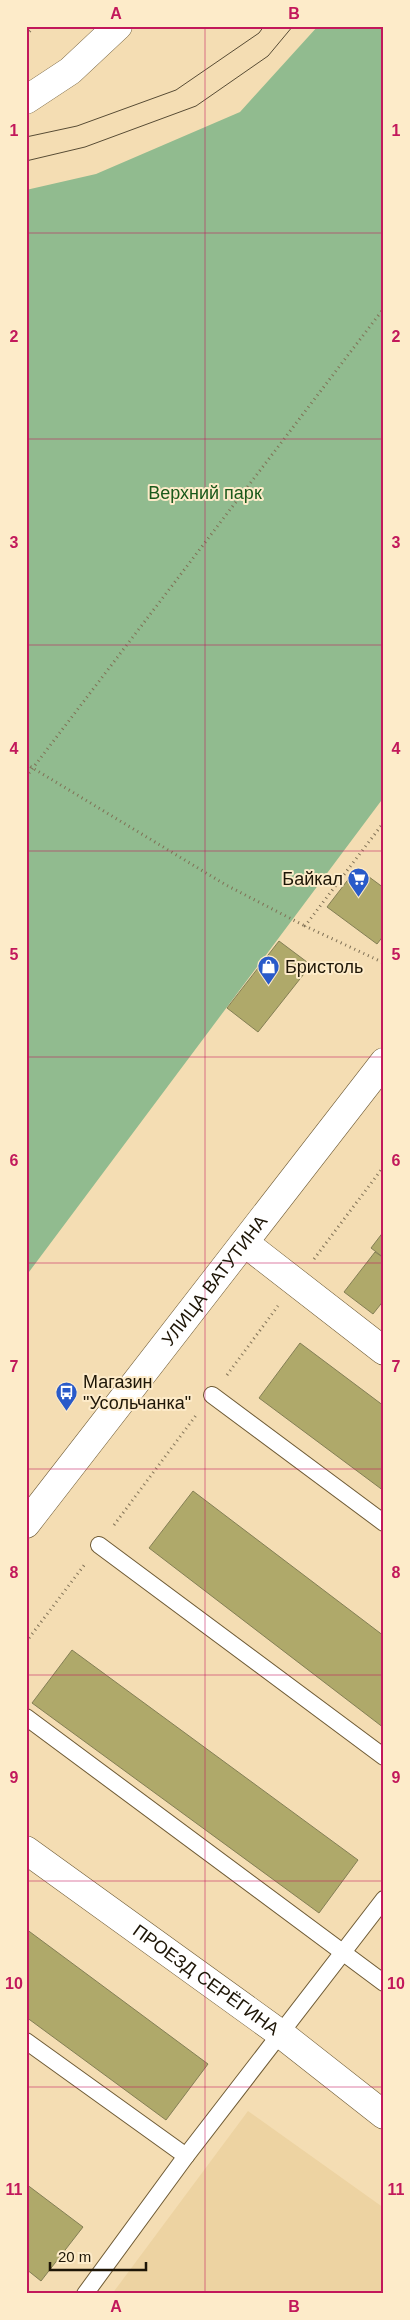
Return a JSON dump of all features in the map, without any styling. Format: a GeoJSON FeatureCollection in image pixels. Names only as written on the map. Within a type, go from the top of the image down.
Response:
{"type":"FeatureCollection","features":[{"type":"Feature","properties":{"kind":"street"},"geometry":{"type":"LineString","coordinates":[[26,100],[70,71],[118,26]]}},
{"type":"Feature","properties":{"kind":"street","name":"УЛИЦА ВАТУТИНА"},"geometry":{"type":"LineString","coordinates":[[26,1524],[384,1062]]}},
{"type":"Feature","properties":{"kind":"street"},"geometry":{"type":"LineString","coordinates":[[245,1243],[384,1351]]}},
{"type":"Feature","properties":{"kind":"street","name":"ПРОЕЗД СЕРЁГИНА"},"geometry":{"type":"LineString","coordinates":[[26,1850],[280,2034],[384,2115]]}},
{"type":"Feature","properties":{"kind":"lane"},"geometry":{"type":"LineString","coordinates":[[212,1395],[384,1523]]}},
{"type":"Feature","properties":{"kind":"lane"},"geometry":{"type":"LineString","coordinates":[[99,1545],[384,1758]]}},
{"type":"Feature","properties":{"kind":"lane"},"geometry":{"type":"LineString","coordinates":[[26,1717],[384,1983]]}},
{"type":"Feature","properties":{"kind":"lane"},"geometry":{"type":"LineString","coordinates":[[85,2294],[186,2156],[384,1899]]}},
{"type":"Feature","properties":{"kind":"lane"},"geometry":{"type":"LineString","coordinates":[[26,2042],[186,2156]]}},
{"type":"Feature","properties":{"kind":"path"},"geometry":{"type":"LineString","coordinates":[[26,35],[35,26]]}},
{"type":"Feature","properties":{"kind":"path"},"geometry":{"type":"LineString","coordinates":[[26,777],[384,308]]}},
{"type":"Feature","properties":{"kind":"path"},"geometry":{"type":"LineString","coordinates":[[26,764],[226,885],[305,926],[384,963]]}},
{"type":"Feature","properties":{"kind":"path"},"geometry":{"type":"LineString","coordinates":[[305,926],[384,822]]}},
{"type":"Feature","properties":{"kind":"shaded area"},"geometry":{"type":"Polygon","coordinates":[[[248,2111],[384,2208],[384,2294],[112,2294],[248,2111]]]}},
{"type":"Feature","properties":{"kind":"green space","name":"Верхний парк"},"geometry":{"type":"Polygon","coordinates":[[[318,26],[384,26],[384,797],[26,1276],[26,190],[96,174],[240,112],[318,26]]]}},
{"type":"Feature","properties":{"kind":"building","name":"Байкал"},"geometry":{"type":"Polygon","coordinates":[[[357,868],[384,888],[384,935],[377,944],[327,907],[357,868]]]}},
{"type":"Feature","properties":{"kind":"building","name":"Бристоль"},"geometry":{"type":"Polygon","coordinates":[[[279,941],[311,965],[258,1032],[227,1008],[279,941]]]}},
{"type":"Feature","properties":{"kind":"building"},"geometry":{"type":"Polygon","coordinates":[[[384,1231],[384,1258],[371,1248],[384,1231]]]}},
{"type":"Feature","properties":{"kind":"building"},"geometry":{"type":"Polygon","coordinates":[[[375,1252],[384,1258],[384,1300],[373,1314],[344,1292],[375,1252]]]}},
{"type":"Feature","properties":{"kind":"building"},"geometry":{"type":"Polygon","coordinates":[[[300,1343],[384,1406],[384,1491],[259,1398],[300,1343]]]}},
{"type":"Feature","properties":{"kind":"building"},"geometry":{"type":"Polygon","coordinates":[[[193,1491],[384,1636],[384,1728],[149,1548],[193,1491]]]}},
{"type":"Feature","properties":{"kind":"building"},"geometry":{"type":"Polygon","coordinates":[[[72,1650],[358,1860],[319,1913],[32,1703],[72,1650]]]}},
{"type":"Feature","properties":{"kind":"building"},"geometry":{"type":"Polygon","coordinates":[[[26,1929],[208,2064],[166,2120],[26,2017],[26,1929]]]}},
{"type":"Feature","properties":{"kind":"building"},"geometry":{"type":"Polygon","coordinates":[[[26,2184],[83,2227],[41,2281],[26,2269],[26,2184]]]}},
{"type":"Feature","properties":{"kind":"tram line"},"geometry":{"type":"LineString","coordinates":[[26,137],[77,126],[176,90],[259,33],[264,26]]}},
{"type":"Feature","properties":{"kind":"tram line"},"geometry":{"type":"LineString","coordinates":[[26,161],[85,147],[196,106],[268,56],[293,26]]}},
{"type":"Feature","properties":{"kind":"place","name":"Байкал"},"geometry":{"type":"Point","coordinates":[359,898]}},
{"type":"Feature","properties":{"kind":"place","name":"Бристоль"},"geometry":{"type":"Point","coordinates":[269,986]}},
{"type":"Feature","properties":{"kind":"place","name":"Магазин \"Усольчанка\""},"geometry":{"type":"Point","coordinates":[67,1411]}}]}
